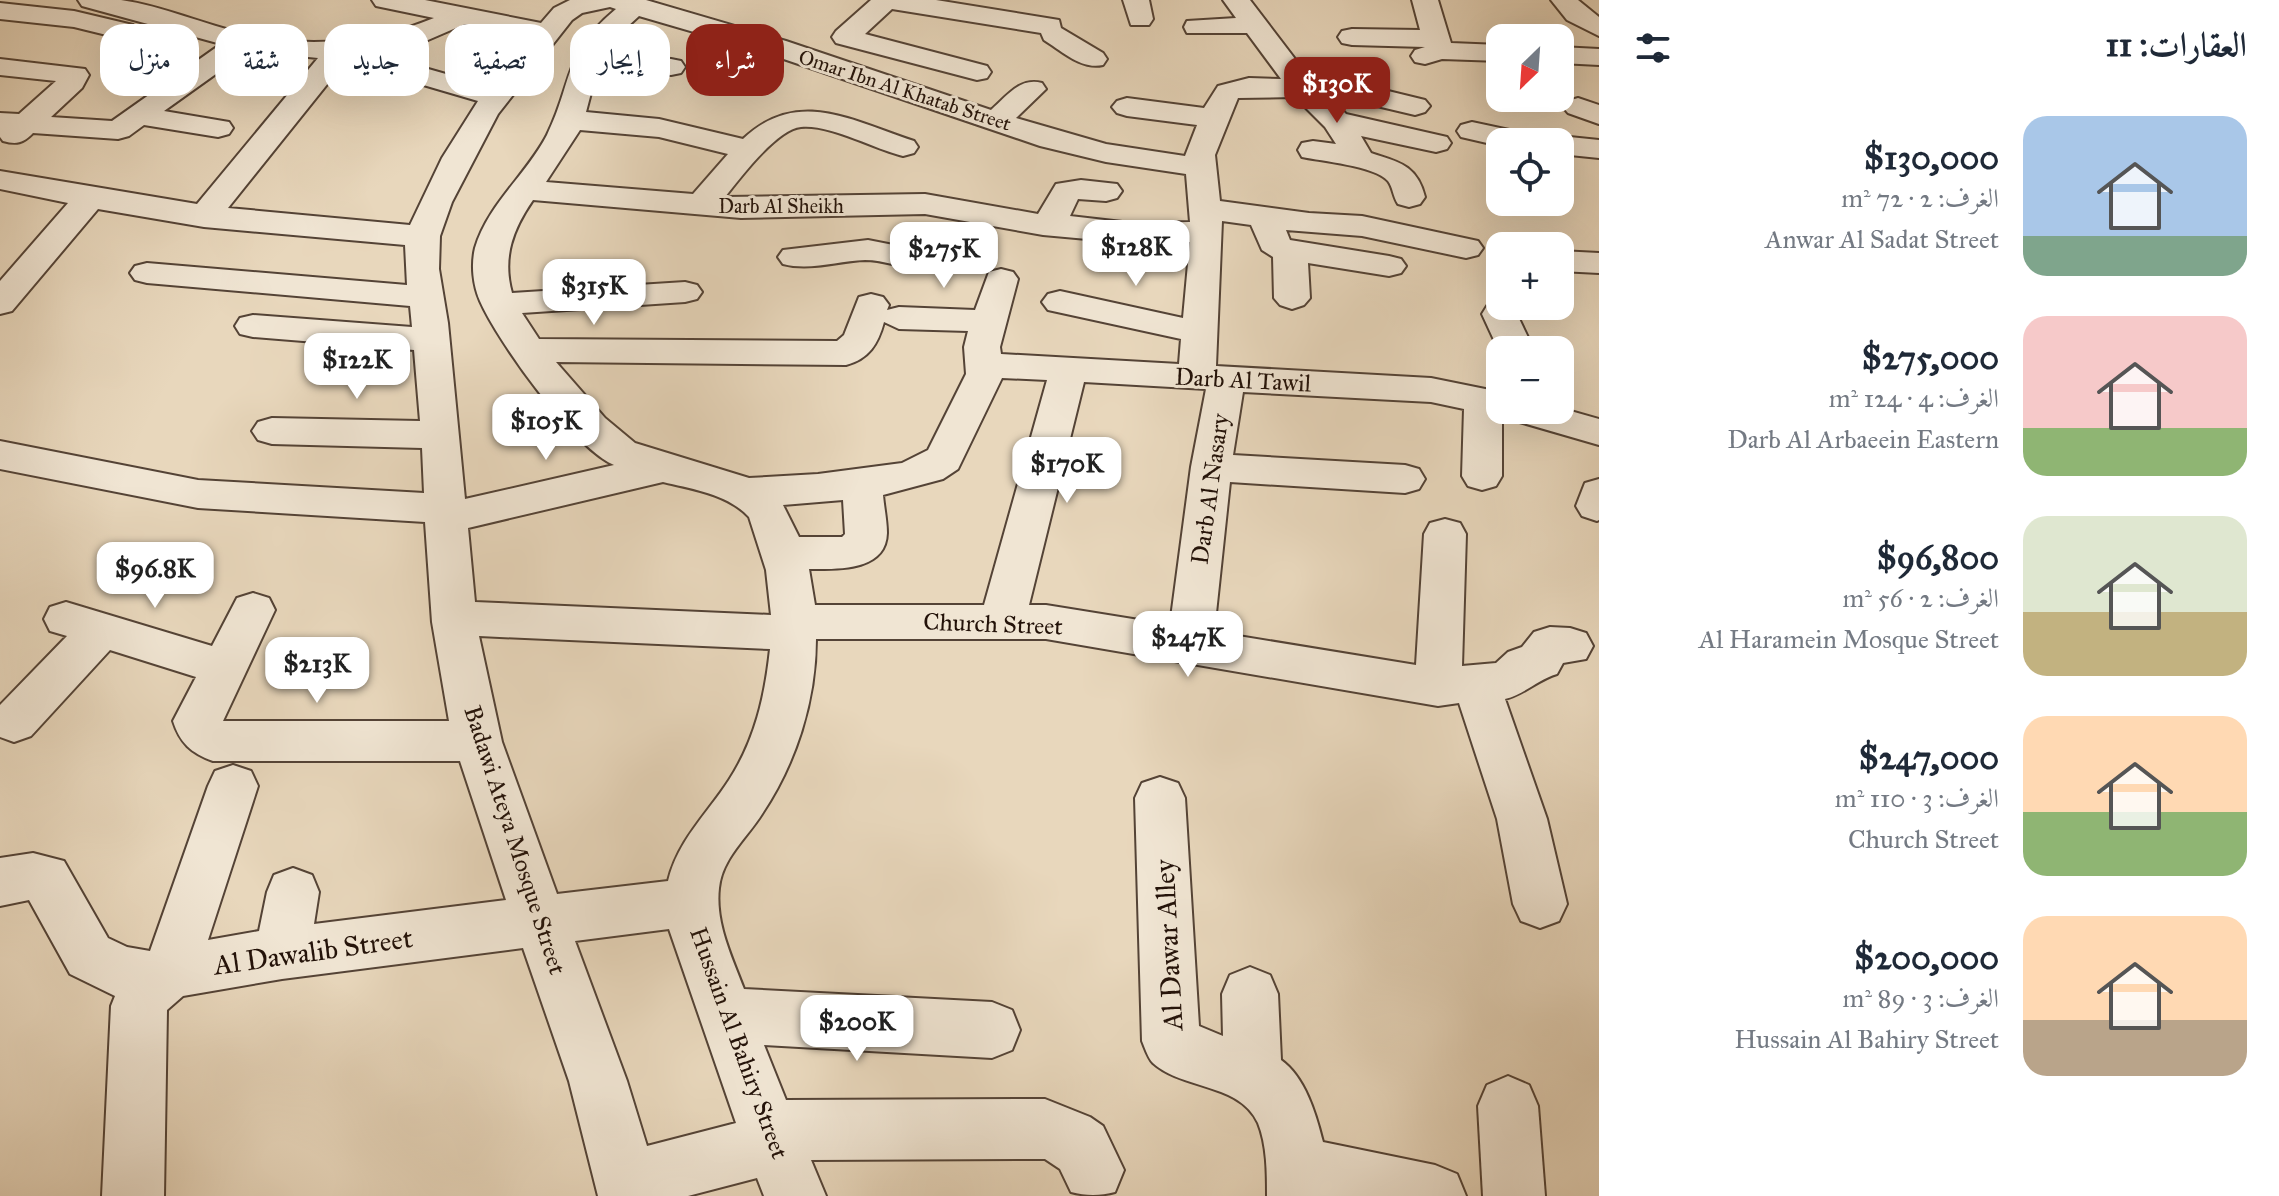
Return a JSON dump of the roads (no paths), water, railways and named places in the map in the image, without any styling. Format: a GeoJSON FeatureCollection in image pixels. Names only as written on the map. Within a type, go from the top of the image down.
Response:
{"type":"FeatureCollection","features":[{"type":"Feature","properties":{"kind":"street"},"geometry":{"type":"LineString","coordinates":[[91,0],[215,34]]}},
{"type":"Feature","properties":{"kind":"street"},"geometry":{"type":"LineString","coordinates":[[385,0],[507,24]]}},
{"type":"Feature","properties":{"kind":"street"},"geometry":{"type":"LineString","coordinates":[[977,72],[846,37],[886,0],[1051,20],[1093,59]]}},
{"type":"Feature","properties":{"kind":"street"},"geometry":{"type":"LineString","coordinates":[[1236,0],[1302,87],[1336,121],[1350,141],[1355,155]]}},
{"type":"Feature","properties":{"kind":"street"},"geometry":{"type":"LineString","coordinates":[[1425,0],[1433,51]]}},
{"type":"Feature","properties":{"kind":"street"},"geometry":{"type":"LineString","coordinates":[[1564,0],[1576,14],[1599,28]]}},
{"type":"Feature","properties":{"kind":"street","name":"Badawi Ateya Mosque Street"},"geometry":{"type":"LineString","coordinates":[[554,24],[574,7],[619,2]]}},
{"type":"Feature","properties":{"kind":"street","name":"Hussain Al Bahiry Street"},"geometry":{"type":"LineString","coordinates":[[608,24],[619,2]]}},
{"type":"Feature","properties":{"kind":"street","name":"Omar Ibn Al Khatab Street"},"geometry":{"type":"LineString","coordinates":[[619,2],[1085,149],[1199,167]]}},
{"type":"Feature","properties":{"kind":"street"},"geometry":{"type":"LineString","coordinates":[[0,11],[103,25],[215,56]]}},
{"type":"Feature","properties":{"kind":"street"},"geometry":{"type":"LineString","coordinates":[[429,29],[463,15]]}},
{"type":"Feature","properties":{"kind":"street"},"geometry":{"type":"LineString","coordinates":[[1047,61],[1058,43],[1051,20]]}},
{"type":"Feature","properties":{"kind":"street"},"geometry":{"type":"LineString","coordinates":[[1197,27],[1255,25]]}},
{"type":"Feature","properties":{"kind":"street"},"geometry":{"type":"LineString","coordinates":[[1352,37],[1433,51],[1486,53]]}},
{"type":"Feature","properties":{"kind":"street"},"geometry":{"type":"LineString","coordinates":[[1574,56],[1599,57]]}},
{"type":"Feature","properties":{"kind":"street"},"geometry":{"type":"LineString","coordinates":[[13,123],[115,131],[215,59]]}},
{"type":"Feature","properties":{"kind":"street"},"geometry":{"type":"LineString","coordinates":[[0,67],[75,75],[72,82],[13,123],[0,147]]}},
{"type":"Feature","properties":{"kind":"street"},"geometry":{"type":"LineString","coordinates":[[204,217],[324,68]]}},
{"type":"Feature","properties":{"kind":"street"},"geometry":{"type":"LineString","coordinates":[[1199,167],[1200,155],[1222,100],[1236,88],[1302,87],[1354,91],[1415,106]]}},
{"type":"Feature","properties":{"kind":"street"},"geometry":{"type":"LineString","coordinates":[[997,120],[1032,89]]}},
{"type":"Feature","properties":{"kind":"street","name":"Badawi Ateya Mosque Street"},"geometry":{"type":"LineString","coordinates":[[493,96],[465,141],[431,212],[423,236],[421,266],[440,435],[444,514],[463,674],[477,741],[600,1083],[628,1189]]}},
{"type":"Feature","properties":{"kind":"street","name":"Hussain Al Bahiry Street"},"geometry":{"type":"LineString","coordinates":[[578,96],[571,120],[499,230],[492,248],[490,266],[499,304],[594,433],[616,450],[757,500],[765,509],[792,590],[793,628],[787,691],[777,739],[752,787],[704,856],[693,881],[692,902],[695,926],[725,1015],[779,1156]]}},
{"type":"Feature","properties":{"kind":"street"},"geometry":{"type":"LineString","coordinates":[[1085,149],[1115,112],[1214,118]]}},
{"type":"Feature","properties":{"kind":"street"},"geometry":{"type":"LineString","coordinates":[[140,116],[218,128]]}},
{"type":"Feature","properties":{"kind":"street"},"geometry":{"type":"LineString","coordinates":[[701,205],[773,128],[789,119],[802,118],[863,146],[903,147]]}},
{"type":"Feature","properties":{"kind":"street"},"geometry":{"type":"LineString","coordinates":[[571,120],[659,128],[751,150]]}},
{"type":"Feature","properties":{"kind":"street"},"geometry":{"type":"LineString","coordinates":[[1336,121],[1436,143]]}},
{"type":"Feature","properties":{"kind":"street"},"geometry":{"type":"LineString","coordinates":[[1472,131],[1486,134]]}},
{"type":"Feature","properties":{"kind":"street"},"geometry":{"type":"LineString","coordinates":[[1574,146],[1599,149]]}},
{"type":"Feature","properties":{"kind":"street"},"geometry":{"type":"LineString","coordinates":[[1313,150],[1355,155],[1369,163],[1399,172],[1407,184],[1409,197]]}},
{"type":"Feature","properties":{"kind":"street","name":"Darb Al Nasary"},"geometry":{"type":"LineString","coordinates":[[1190,645],[1211,467],[1212,379],[1199,332],[1206,220],[1199,167]]}},
{"type":"Feature","properties":{"kind":"street"},"geometry":{"type":"LineString","coordinates":[[0,180],[88,200],[204,217],[423,236]]}},
{"type":"Feature","properties":{"kind":"street","name":"Darb Al Sheikh"},"geometry":{"type":"LineString","coordinates":[[526,190],[701,205],[740,217],[871,205],[925,204],[1043,225],[1131,233],[1206,220],[1266,218],[1362,226],[1466,248]]}},
{"type":"Feature","properties":{"kind":"street"},"geometry":{"type":"LineString","coordinates":[[1051,224],[1060,195],[1067,190],[1106,191]]}},
{"type":"Feature","properties":{"kind":"street"},"geometry":{"type":"LineString","coordinates":[[0,303],[88,200]]}},
{"type":"Feature","properties":{"kind":"street"},"geometry":{"type":"LineString","coordinates":[[868,250],[871,205]]}},
{"type":"Feature","properties":{"kind":"street"},"geometry":{"type":"LineString","coordinates":[[1266,218],[1274,243],[1290,251],[1389,266]]}},
{"type":"Feature","properties":{"kind":"street"},"geometry":{"type":"LineString","coordinates":[[795,257],[868,250],[922,260]]}},
{"type":"Feature","properties":{"kind":"street"},"geometry":{"type":"LineString","coordinates":[[1290,251],[1292,298]]}},
{"type":"Feature","properties":{"kind":"street"},"geometry":{"type":"LineString","coordinates":[[1574,262],[1599,263]]}},
{"type":"Feature","properties":{"kind":"street"},"geometry":{"type":"LineString","coordinates":[[147,273],[425,297]]}},
{"type":"Feature","properties":{"kind":"street"},"geometry":{"type":"LineString","coordinates":[[742,493],[914,476],[936,466],[944,459],[985,374],[982,347],[1001,279]]}},
{"type":"Feature","properties":{"kind":"street"},"geometry":{"type":"LineString","coordinates":[[499,304],[685,292]]}},
{"type":"Feature","properties":{"kind":"street"},"geometry":{"type":"LineString","coordinates":[[1060,302],[1199,332]]}},
{"type":"Feature","properties":{"kind":"street"},"geometry":{"type":"LineString","coordinates":[[531,350],[846,353],[885,311],[987,321]]}},
{"type":"Feature","properties":{"kind":"street"},"geometry":{"type":"LineString","coordinates":[[253,326],[431,340]]}},
{"type":"Feature","properties":{"kind":"street","name":"Darb Al Tawil"},"geometry":{"type":"LineString","coordinates":[[985,365],[1431,390],[1486,402]]}},
{"type":"Feature","properties":{"kind":"street"},"geometry":{"type":"LineString","coordinates":[[1002,622],[1068,371]]}},
{"type":"Feature","properties":{"kind":"street"},"geometry":{"type":"LineString","coordinates":[[1482,476],[1496,424]]}},
{"type":"Feature","properties":{"kind":"street"},"geometry":{"type":"LineString","coordinates":[[272,431],[440,435]]}},
{"type":"Feature","properties":{"kind":"street"},"geometry":{"type":"LineString","coordinates":[[0,455],[198,494],[444,514],[663,468]]}},
{"type":"Feature","properties":{"kind":"street"},"geometry":{"type":"LineString","coordinates":[[1211,467],[1405,479]]}},
{"type":"Feature","properties":{"kind":"street"},"geometry":{"type":"LineString","coordinates":[[782,553],[847,553],[856,550],[866,537],[862,483]]}},
{"type":"Feature","properties":{"kind":"street"},"geometry":{"type":"LineString","coordinates":[[1445,534],[1458,687],[1522,819],[1540,904]]}},
{"type":"Feature","properties":{"kind":"street"},"geometry":{"type":"LineString","coordinates":[[253,610],[197,721],[200,730],[213,741],[477,741]]}},
{"type":"Feature","properties":{"kind":"street","name":"Church Street"},"geometry":{"type":"LineString","coordinates":[[457,618],[793,628],[1046,622],[1458,687],[1508,680],[1524,665],[1541,661],[1543,651],[1550,645],[1570,646]]}},
{"type":"Feature","properties":{"kind":"street"},"geometry":{"type":"LineString","coordinates":[[14,722],[84,625],[224,668]]}},
{"type":"Feature","properties":{"kind":"street"},"geometry":{"type":"LineString","coordinates":[[133,1196],[139,1006],[149,988],[164,976],[233,786]]}},
{"type":"Feature","properties":{"kind":"street","name":"Al Dawar Alley"},"geometry":{"type":"LineString","coordinates":[[1160,798],[1171,1041],[1185,1052],[1252,1075],[1268,1085],[1283,1111],[1298,1181],[1435,1196]]}},
{"type":"Feature","properties":{"kind":"street"},"geometry":{"type":"LineString","coordinates":[[0,882],[33,876],[45,878],[89,956],[121,972],[164,976]]}},
{"type":"Feature","properties":{"kind":"street"},"geometry":{"type":"LineString","coordinates":[[282,953],[293,892]]}},
{"type":"Feature","properties":{"kind":"street","name":"Al Dawalib Street"},"geometry":{"type":"LineString","coordinates":[[164,976],[282,953],[692,902]]}},
{"type":"Feature","properties":{"kind":"street"},"geometry":{"type":"LineString","coordinates":[[1250,994],[1252,1075]]}},
{"type":"Feature","properties":{"kind":"street"},"geometry":{"type":"LineString","coordinates":[[725,1015],[992,1030]]}},
{"type":"Feature","properties":{"kind":"street"},"geometry":{"type":"LineString","coordinates":[[1508,1106],[1514,1196]]}},
{"type":"Feature","properties":{"kind":"street"},"geometry":{"type":"LineString","coordinates":[[628,1189],[779,1156],[1045,1129],[1069,1136],[1090,1156],[1093,1170]]}}]}
